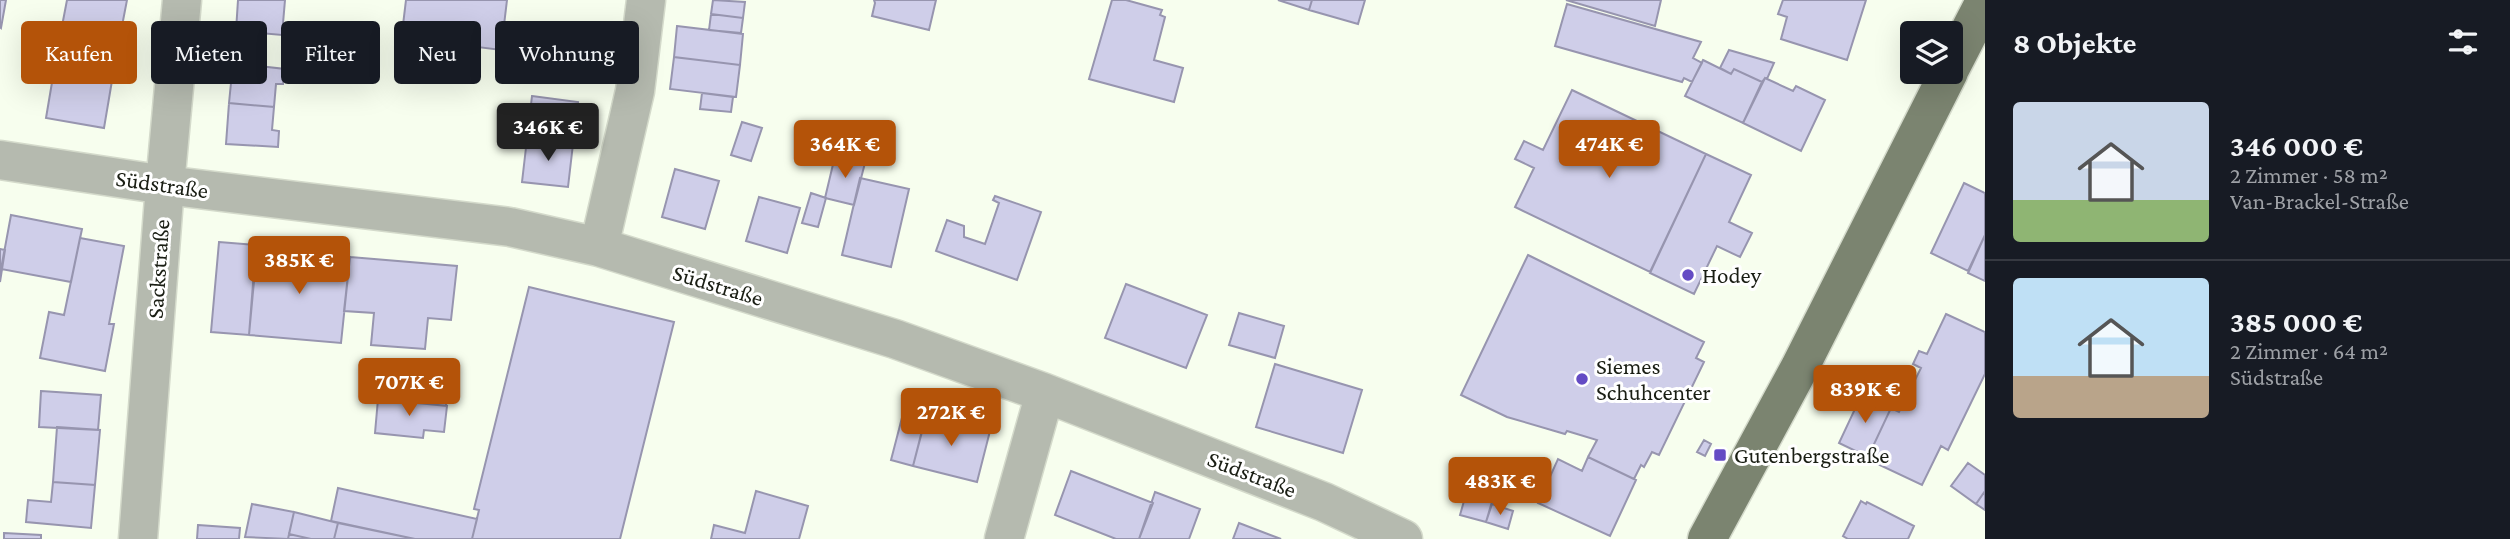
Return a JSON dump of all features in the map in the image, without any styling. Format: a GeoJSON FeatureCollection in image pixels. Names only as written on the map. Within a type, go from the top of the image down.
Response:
{"type":"FeatureCollection","features":[{"type":"Feature","properties":{"kind":"main road"},"geometry":{"type":"LineString","coordinates":[[1963,44],[1985,1]]}},
{"type":"Feature","properties":{"kind":"main road"},"geometry":{"type":"LineString","coordinates":[[1707,539],[1800,367],[1943,84]]}},
{"type":"Feature","properties":{"kind":"street","name":"Sackstraße"},"geometry":{"type":"LineString","coordinates":[[138,539],[182,0]]}},
{"type":"Feature","properties":{"kind":"street"},"geometry":{"type":"LineString","coordinates":[[599,247],[635,91],[646,0]]}},
{"type":"Feature","properties":{"kind":"street","name":"Südstraße"},"geometry":{"type":"LineString","coordinates":[[0,160],[165,186],[510,227],[599,247],[895,340],[1045,393],[1324,502],[1403,539]]}},
{"type":"Feature","properties":{"kind":"street"},"geometry":{"type":"LineString","coordinates":[[1004,539],[1045,393]]}},
{"type":"Feature","properties":{"kind":"building"},"geometry":{"type":"Polygon","coordinates":[[[0,0],[6,0],[1,28],[0,27],[0,0]]]}},
{"type":"Feature","properties":{"kind":"building"},"geometry":{"type":"Polygon","coordinates":[[[67,0],[127,0],[123,21],[63,21],[67,0]]]}},
{"type":"Feature","properties":{"kind":"building"},"geometry":{"type":"Polygon","coordinates":[[[238,0],[285,0],[281,35],[267,34],[267,21],[237,21],[238,0]]]}},
{"type":"Feature","properties":{"kind":"building"},"geometry":{"type":"Polygon","coordinates":[[[406,0],[507,0],[504,21],[495,21],[495,49],[481,47],[481,21],[403,21],[406,0]]]}},
{"type":"Feature","properties":{"kind":"building"},"geometry":{"type":"Polygon","coordinates":[[[713,0],[745,2],[743,18],[711,14],[713,0]]]}},
{"type":"Feature","properties":{"kind":"building"},"geometry":{"type":"Polygon","coordinates":[[[874,0],[936,0],[929,30],[872,16],[874,0]]]}},
{"type":"Feature","properties":{"kind":"building"},"geometry":{"type":"Polygon","coordinates":[[[1112,0],[1126,0],[1162,10],[1160,15],[1165,17],[1154,60],[1183,68],[1174,102],[1089,79],[1112,0]]]}},
{"type":"Feature","properties":{"kind":"building"},"geometry":{"type":"Polygon","coordinates":[[[1278,0],[1312,0],[1309,10],[1278,0]]]}},
{"type":"Feature","properties":{"kind":"building"},"geometry":{"type":"Polygon","coordinates":[[[1312,0],[1365,0],[1358,24],[1309,10],[1312,0]]]}},
{"type":"Feature","properties":{"kind":"building"},"geometry":{"type":"Polygon","coordinates":[[[1566,0],[1661,0],[1655,26],[1566,0]]]}},
{"type":"Feature","properties":{"kind":"building"},"geometry":{"type":"Polygon","coordinates":[[[1783,0],[1866,0],[1847,60],[1781,39],[1787,17],[1778,14],[1783,0]]]}},
{"type":"Feature","properties":{"kind":"building"},"geometry":{"type":"Polygon","coordinates":[[[1567,4],[1701,42],[1693,58],[1702,63],[1692,82],[1684,78],[1682,82],[1555,46],[1567,4]]]}},
{"type":"Feature","properties":{"kind":"building"},"geometry":{"type":"Polygon","coordinates":[[[711,14],[743,18],[741,33],[709,30],[711,14]]]}},
{"type":"Feature","properties":{"kind":"building"},"geometry":{"type":"Polygon","coordinates":[[[677,26],[743,34],[740,65],[674,57],[677,26]]]}},
{"type":"Feature","properties":{"kind":"building"},"geometry":{"type":"Polygon","coordinates":[[[1729,50],[1774,63],[1767,79],[1762,82],[1734,69],[1731,74],[1720,68],[1729,50]]]}},
{"type":"Feature","properties":{"kind":"building"},"geometry":{"type":"Polygon","coordinates":[[[674,57],[740,65],[736,97],[670,89],[674,57]]]}},
{"type":"Feature","properties":{"kind":"building"},"geometry":{"type":"Polygon","coordinates":[[[1703,60],[1731,74],[1734,69],[1762,82],[1743,123],[1685,96],[1703,60]]]}},
{"type":"Feature","properties":{"kind":"building"},"geometry":{"type":"Polygon","coordinates":[[[267,67],[281,69],[281,84],[276,84],[274,107],[229,103],[231,84],[267,84],[267,67]]]}},
{"type":"Feature","properties":{"kind":"building"},"geometry":{"type":"Polygon","coordinates":[[[1765,78],[1793,91],[1796,86],[1825,100],[1801,151],[1743,123],[1765,78]]]}},
{"type":"Feature","properties":{"kind":"building"},"geometry":{"type":"Polygon","coordinates":[[[52,84],[111,84],[104,128],[46,118],[52,84]]]}},
{"type":"Feature","properties":{"kind":"building"},"geometry":{"type":"Polygon","coordinates":[[[1572,90],[1706,154],[1650,272],[1515,207],[1534,168],[1515,159],[1524,141],[1543,150],[1572,90]]]}},
{"type":"Feature","properties":{"kind":"building"},"geometry":{"type":"Polygon","coordinates":[[[702,93],[733,97],[731,112],[700,109],[702,93]]]}},
{"type":"Feature","properties":{"kind":"building"},"geometry":{"type":"Polygon","coordinates":[[[532,96],[578,102],[573,144],[527,139],[532,96]]]}},
{"type":"Feature","properties":{"kind":"building"},"geometry":{"type":"Polygon","coordinates":[[[229,103],[274,107],[272,130],[279,131],[278,147],[226,144],[229,103]]]}},
{"type":"Feature","properties":{"kind":"building"},"geometry":{"type":"Polygon","coordinates":[[[742,122],[762,128],[751,161],[731,155],[742,122]]]}},
{"type":"Feature","properties":{"kind":"building"},"geometry":{"type":"Polygon","coordinates":[[[527,139],[573,144],[568,187],[522,182],[527,139]]]}},
{"type":"Feature","properties":{"kind":"building"},"geometry":{"type":"Polygon","coordinates":[[[1706,154],[1751,175],[1729,222],[1752,233],[1740,257],[1717,246],[1694,294],[1650,273],[1706,154]]]}},
{"type":"Feature","properties":{"kind":"building"},"geometry":{"type":"Polygon","coordinates":[[[835,156],[865,163],[854,205],[825,198],[835,156]]]}},
{"type":"Feature","properties":{"kind":"building"},"geometry":{"type":"Polygon","coordinates":[[[675,169],[719,181],[705,229],[662,217],[675,169]]]}},
{"type":"Feature","properties":{"kind":"building"},"geometry":{"type":"Polygon","coordinates":[[[860,178],[909,189],[891,267],[842,255],[860,178]]]}},
{"type":"Feature","properties":{"kind":"building"},"geometry":{"type":"Polygon","coordinates":[[[1964,183],[1985,193],[1985,235],[1968,271],[1931,253],[1964,183]]]}},
{"type":"Feature","properties":{"kind":"building"},"geometry":{"type":"Polygon","coordinates":[[[811,193],[826,198],[818,227],[802,223],[811,193]]]}},
{"type":"Feature","properties":{"kind":"building"},"geometry":{"type":"Polygon","coordinates":[[[995,196],[1041,212],[1017,280],[936,251],[947,220],[964,226],[964,237],[985,244],[999,203],[993,200],[995,196]]]}},
{"type":"Feature","properties":{"kind":"building"},"geometry":{"type":"Polygon","coordinates":[[[759,197],[800,208],[787,253],[746,241],[759,197]]]}},
{"type":"Feature","properties":{"kind":"building"},"geometry":{"type":"Polygon","coordinates":[[[11,215],[82,229],[71,282],[1,269],[11,215]]]}},
{"type":"Feature","properties":{"kind":"building"},"geometry":{"type":"Polygon","coordinates":[[[1985,235],[1985,281],[1968,273],[1985,235]]]}},
{"type":"Feature","properties":{"kind":"building"},"geometry":{"type":"Polygon","coordinates":[[[80,238],[124,246],[109,324],[114,324],[105,371],[40,358],[49,312],[64,315],[80,238]]]}},
{"type":"Feature","properties":{"kind":"building"},"geometry":{"type":"Polygon","coordinates":[[[219,242],[256,245],[249,335],[211,332],[219,242]]]}},
{"type":"Feature","properties":{"kind":"building"},"geometry":{"type":"Polygon","coordinates":[[[0,249],[5,250],[0,282],[0,249]]]}},
{"type":"Feature","properties":{"kind":"building"},"geometry":{"type":"Polygon","coordinates":[[[257,249],[350,257],[341,343],[249,335],[257,249]]]}},
{"type":"Feature","properties":{"kind":"building","name":"Siemes Schuhcenter"},"geometry":{"type":"Polygon","coordinates":[[[1528,255],[1704,342],[1696,358],[1704,362],[1659,455],[1652,452],[1634,479],[1588,457],[1597,440],[1567,431],[1565,434],[1507,417],[1461,395],[1528,255]]]}},
{"type":"Feature","properties":{"kind":"building"},"geometry":{"type":"Polygon","coordinates":[[[350,257],[457,266],[451,320],[428,318],[425,349],[371,345],[374,313],[344,311],[350,257]]]}},
{"type":"Feature","properties":{"kind":"building"},"geometry":{"type":"Polygon","coordinates":[[[1126,284],[1207,315],[1186,368],[1105,338],[1126,284]]]}},
{"type":"Feature","properties":{"kind":"building"},"geometry":{"type":"Polygon","coordinates":[[[529,287],[674,322],[620,539],[472,539],[479,510],[474,509],[529,287]]]}},
{"type":"Feature","properties":{"kind":"building"},"geometry":{"type":"Polygon","coordinates":[[[1239,313],[1284,326],[1275,358],[1229,345],[1239,313]]]}},
{"type":"Feature","properties":{"kind":"building"},"geometry":{"type":"Polygon","coordinates":[[[1946,314],[1985,332],[1985,374],[1948,450],[1941,446],[1922,485],[1867,459],[1891,408],[1899,412],[1921,368],[1913,364],[1919,351],[1927,354],[1946,314]]]}},
{"type":"Feature","properties":{"kind":"building"},"geometry":{"type":"Polygon","coordinates":[[[1275,364],[1362,390],[1343,453],[1256,427],[1275,364]]]}},
{"type":"Feature","properties":{"kind":"building"},"geometry":{"type":"Polygon","coordinates":[[[382,380],[448,386],[446,406],[380,399],[382,380]]]}},
{"type":"Feature","properties":{"kind":"building"},"geometry":{"type":"Polygon","coordinates":[[[41,391],[101,395],[98,430],[39,427],[41,391]]]}},
{"type":"Feature","properties":{"kind":"building"},"geometry":{"type":"Polygon","coordinates":[[[1862,394],[1891,408],[1868,457],[1839,443],[1862,394]]]}},
{"type":"Feature","properties":{"kind":"building"},"geometry":{"type":"Polygon","coordinates":[[[378,399],[447,406],[444,432],[424,430],[423,438],[375,433],[378,399]]]}},
{"type":"Feature","properties":{"kind":"building"},"geometry":{"type":"Polygon","coordinates":[[[928,409],[943,412],[941,419],[990,431],[977,482],[913,466],[928,409]]]}},
{"type":"Feature","properties":{"kind":"building"},"geometry":{"type":"Polygon","coordinates":[[[904,410],[926,415],[913,466],[891,460],[904,410]]]}},
{"type":"Feature","properties":{"kind":"building"},"geometry":{"type":"Polygon","coordinates":[[[57,427],[100,430],[95,485],[53,482],[57,427]]]}},
{"type":"Feature","properties":{"kind":"building"},"geometry":{"type":"Polygon","coordinates":[[[1704,440],[1711,444],[1705,456],[1697,452],[1704,440]]]}},
{"type":"Feature","properties":{"kind":"building"},"geometry":{"type":"Polygon","coordinates":[[[1588,457],[1636,480],[1610,536],[1538,503],[1558,459],[1582,471],[1588,457]]]}},
{"type":"Feature","properties":{"kind":"building"},"geometry":{"type":"Polygon","coordinates":[[[1968,463],[1985,475],[1985,491],[1976,504],[1951,486],[1968,463]]]}},
{"type":"Feature","properties":{"kind":"building"},"geometry":{"type":"Polygon","coordinates":[[[1071,471],[1153,503],[1139,539],[1116,539],[1055,515],[1071,471]]]}},
{"type":"Feature","properties":{"kind":"building"},"geometry":{"type":"Polygon","coordinates":[[[53,482],[95,485],[91,528],[26,522],[28,500],[51,502],[53,482]]]}},
{"type":"Feature","properties":{"kind":"building"},"geometry":{"type":"Polygon","coordinates":[[[1468,487],[1494,495],[1486,522],[1460,515],[1468,487]]]}},
{"type":"Feature","properties":{"kind":"building"},"geometry":{"type":"Polygon","coordinates":[[[338,488],[477,519],[472,539],[415,539],[331,521],[338,488]]]}},
{"type":"Feature","properties":{"kind":"building"},"geometry":{"type":"Polygon","coordinates":[[[756,491],[808,506],[799,539],[711,539],[714,525],[745,533],[756,491]]]}},
{"type":"Feature","properties":{"kind":"building"},"geometry":{"type":"Polygon","coordinates":[[[1985,491],[1985,510],[1976,504],[1985,491]]]}},
{"type":"Feature","properties":{"kind":"building"},"geometry":{"type":"Polygon","coordinates":[[[1155,492],[1200,509],[1189,539],[1139,539],[1155,492]]]}},
{"type":"Feature","properties":{"kind":"building"},"geometry":{"type":"Polygon","coordinates":[[[1861,501],[1914,526],[1908,539],[1848,539],[1843,536],[1861,501]]]}},
{"type":"Feature","properties":{"kind":"building"},"geometry":{"type":"Polygon","coordinates":[[[252,504],[294,512],[288,539],[245,537],[252,504]]]}},
{"type":"Feature","properties":{"kind":"building"},"geometry":{"type":"Polygon","coordinates":[[[1492,504],[1513,511],[1508,529],[1486,522],[1492,504]]]}},
{"type":"Feature","properties":{"kind":"building"},"geometry":{"type":"Polygon","coordinates":[[[294,512],[338,523],[334,539],[311,539],[289,534],[294,512]]]}},
{"type":"Feature","properties":{"kind":"building"},"geometry":{"type":"Polygon","coordinates":[[[338,523],[415,539],[334,539],[338,523]]]}},
{"type":"Feature","properties":{"kind":"building"},"geometry":{"type":"Polygon","coordinates":[[[1239,523],[1281,539],[1233,539],[1239,523]]]}},
{"type":"Feature","properties":{"kind":"building"},"geometry":{"type":"Polygon","coordinates":[[[198,525],[240,528],[239,539],[197,539],[198,525]]]}},
{"type":"Feature","properties":{"kind":"building"},"geometry":{"type":"Polygon","coordinates":[[[4,533],[41,535],[41,539],[4,539],[4,533]]]}},
{"type":"Feature","properties":{"kind":"building"},"geometry":{"type":"Polygon","coordinates":[[[289,534],[311,539],[288,539],[289,534]]]}},
{"type":"Feature","properties":{"kind":"place","name":"Hodey"},"geometry":{"type":"Point","coordinates":[1688,275]}},
{"type":"Feature","properties":{"kind":"place","name":"Siemes Schuhcenter"},"geometry":{"type":"Point","coordinates":[1582,379]}},
{"type":"Feature","properties":{"kind":"place","name":"Gutenbergstraße"},"geometry":{"type":"Point","coordinates":[1720,455]}}]}
